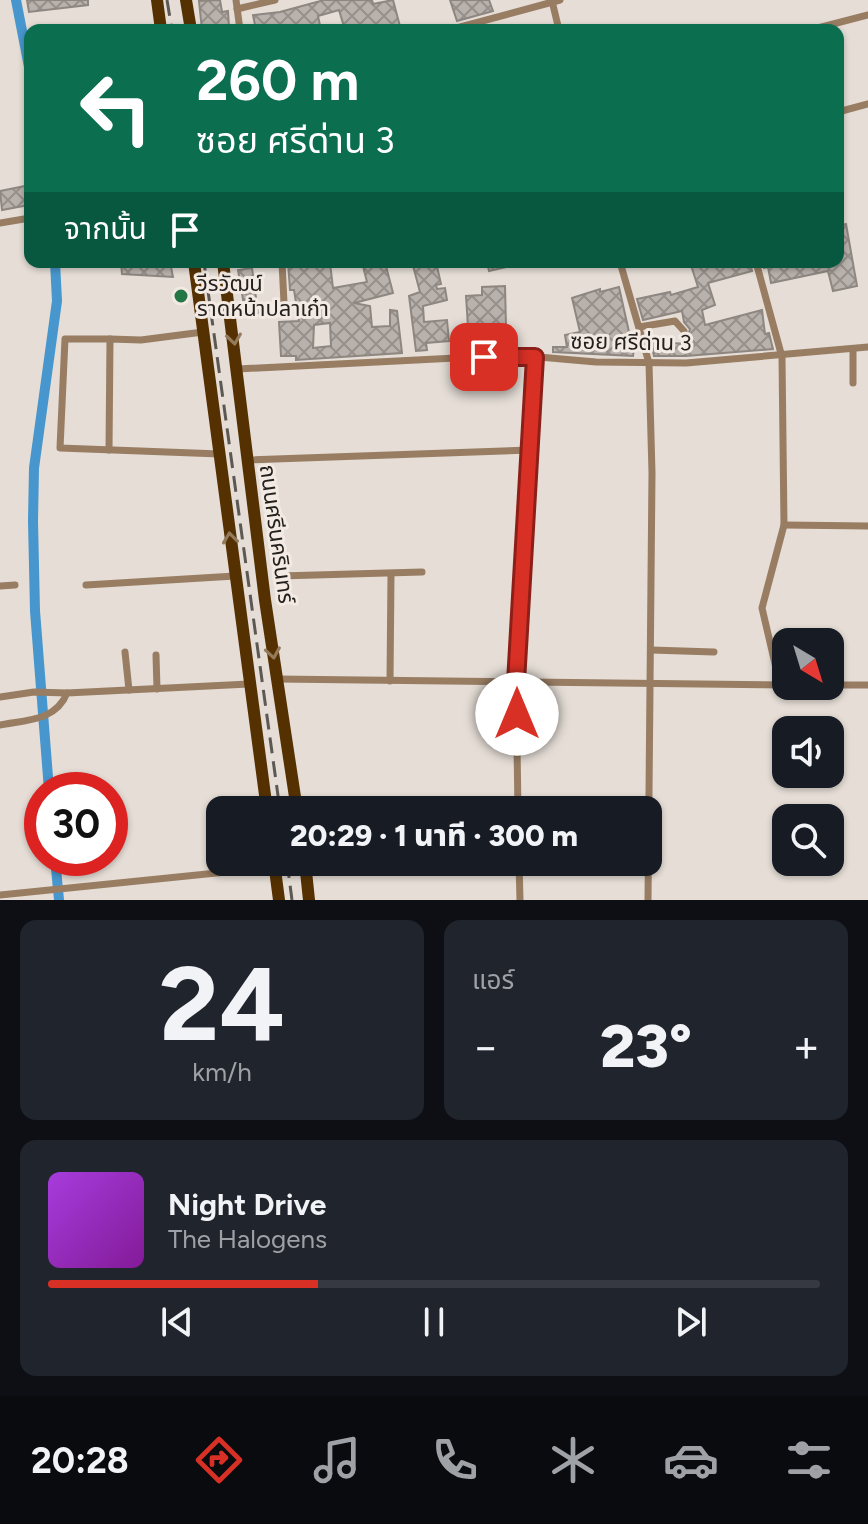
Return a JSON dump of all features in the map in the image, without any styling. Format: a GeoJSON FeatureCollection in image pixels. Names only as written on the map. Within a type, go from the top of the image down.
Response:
{"type":"FeatureCollection","features":[{"type":"Feature","properties":{"kind":"main road"},"geometry":{"type":"LineString","coordinates":[[157,0],[160,24]]}},
{"type":"Feature","properties":{"kind":"main road"},"geometry":{"type":"LineString","coordinates":[[186,0],[190,24]]}},
{"type":"Feature","properties":{"kind":"main road","name":"ถนนศรีนครินทร์"},"geometry":{"type":"LineString","coordinates":[[195,268],[265,796]]}},
{"type":"Feature","properties":{"kind":"main road","name":"ถนนศรีนครินทร์"},"geometry":{"type":"LineString","coordinates":[[224,268],[247,460],[295,796]]}},
{"type":"Feature","properties":{"kind":"main road"},"geometry":{"type":"LineString","coordinates":[[221,458],[247,460]]}},
{"type":"Feature","properties":{"kind":"main road"},"geometry":{"type":"LineString","coordinates":[[276,876],[279,900]]}},
{"type":"Feature","properties":{"kind":"main road"},"geometry":{"type":"LineString","coordinates":[[306,876],[309,900]]}},
{"type":"Feature","properties":{"kind":"street"},"geometry":{"type":"LineString","coordinates":[[236,0],[239,24]]}},
{"type":"Feature","properties":{"kind":"street"},"geometry":{"type":"LineString","coordinates":[[237,9],[275,0]]}},
{"type":"Feature","properties":{"kind":"street"},"geometry":{"type":"LineString","coordinates":[[471,24],[555,1],[558,24]]}},
{"type":"Feature","properties":{"kind":"street"},"geometry":{"type":"LineString","coordinates":[[833,24],[868,15]]}},
{"type":"Feature","properties":{"kind":"street"},"geometry":{"type":"LineString","coordinates":[[844,110],[868,104]]}},
{"type":"Feature","properties":{"kind":"street"},"geometry":{"type":"LineString","coordinates":[[0,223],[24,219]]}},
{"type":"Feature","properties":{"kind":"street"},"geometry":{"type":"LineString","coordinates":[[282,268],[284,303]]}},
{"type":"Feature","properties":{"kind":"street"},"geometry":{"type":"LineString","coordinates":[[622,268],[649,363],[652,473],[648,900]]}},
{"type":"Feature","properties":{"kind":"street"},"geometry":{"type":"LineString","coordinates":[[758,268],[782,357],[784,525],[762,608],[772,645]]}},
{"type":"Feature","properties":{"kind":"street"},"geometry":{"type":"LineString","coordinates":[[639,327],[675,321],[684,331]]}},
{"type":"Feature","properties":{"kind":"street"},"geometry":{"type":"LineString","coordinates":[[203,332],[141,340],[65,339],[60,448],[221,458]]}},
{"type":"Feature","properties":{"kind":"street"},"geometry":{"type":"LineString","coordinates":[[109,450],[110,339]]}},
{"type":"Feature","properties":{"kind":"street","name":"ซอย ศรีด่าน 3"},"geometry":{"type":"LineString","coordinates":[[238,369],[516,355],[686,363],[782,357],[868,347]]}},
{"type":"Feature","properties":{"kind":"street"},"geometry":{"type":"LineString","coordinates":[[853,349],[853,383]]}},
{"type":"Feature","properties":{"kind":"street"},"geometry":{"type":"LineString","coordinates":[[518,796],[516,682],[535,357]]}},
{"type":"Feature","properties":{"kind":"street"},"geometry":{"type":"LineString","coordinates":[[247,460],[530,450]]}},
{"type":"Feature","properties":{"kind":"street"},"geometry":{"type":"LineString","coordinates":[[784,525],[868,526]]}},
{"type":"Feature","properties":{"kind":"street"},"geometry":{"type":"LineString","coordinates":[[280,576],[422,572]]}},
{"type":"Feature","properties":{"kind":"street"},"geometry":{"type":"LineString","coordinates":[[390,681],[391,574]]}},
{"type":"Feature","properties":{"kind":"street"},"geometry":{"type":"LineString","coordinates":[[86,585],[235,576]]}},
{"type":"Feature","properties":{"kind":"street"},"geometry":{"type":"LineString","coordinates":[[0,586],[15,585]]}},
{"type":"Feature","properties":{"kind":"street"},"geometry":{"type":"LineString","coordinates":[[651,650],[714,652]]}},
{"type":"Feature","properties":{"kind":"street"},"geometry":{"type":"LineString","coordinates":[[125,652],[129,690]]}},
{"type":"Feature","properties":{"kind":"street"},"geometry":{"type":"LineString","coordinates":[[156,655],[157,689]]}},
{"type":"Feature","properties":{"kind":"street"},"geometry":{"type":"LineString","coordinates":[[277,679],[772,685]]}},
{"type":"Feature","properties":{"kind":"street"},"geometry":{"type":"LineString","coordinates":[[0,697],[34,692],[249,684]]}},
{"type":"Feature","properties":{"kind":"street"},"geometry":{"type":"LineString","coordinates":[[844,685],[868,685]]}},
{"type":"Feature","properties":{"kind":"street"},"geometry":{"type":"LineString","coordinates":[[0,725],[49,715],[60,707],[67,693]]}},
{"type":"Feature","properties":{"kind":"street"},"geometry":{"type":"LineString","coordinates":[[0,895],[206,872]]}},
{"type":"Feature","properties":{"kind":"street"},"geometry":{"type":"LineString","coordinates":[[519,876],[520,900]]}},
{"type":"Feature","properties":{"kind":"building"},"geometry":{"type":"Polygon","coordinates":[[[27,0],[88,0],[88,5],[29,12],[27,0]]]}},
{"type":"Feature","properties":{"kind":"building"},"geometry":{"type":"Polygon","coordinates":[[[220,0],[222,12],[228,11],[229,24],[201,24],[199,1],[220,0]]]}},
{"type":"Feature","properties":{"kind":"building"},"geometry":{"type":"Polygon","coordinates":[[[324,0],[372,0],[373,4],[393,0],[399,24],[343,24],[339,10],[318,16],[320,24],[255,24],[253,15],[280,12],[324,0]]]}},
{"type":"Feature","properties":{"kind":"building"},"geometry":{"type":"Polygon","coordinates":[[[450,0],[489,0],[493,11],[457,21],[450,0]]]}},
{"type":"Feature","properties":{"kind":"building"},"geometry":{"type":"Polygon","coordinates":[[[24,186],[24,206],[2,210],[0,191],[24,186]]]}},
{"type":"Feature","properties":{"kind":"building"},"geometry":{"type":"Polygon","coordinates":[[[844,224],[857,286],[833,291],[828,271],[771,283],[768,268],[844,268],[844,224]]]}},
{"type":"Feature","properties":{"kind":"building"},"geometry":{"type":"Polygon","coordinates":[[[122,268],[171,268],[173,277],[122,274],[122,268]]]}},
{"type":"Feature","properties":{"kind":"building"},"geometry":{"type":"Polygon","coordinates":[[[252,268],[258,313],[243,315],[238,270],[252,268]]]}},
{"type":"Feature","properties":{"kind":"building"},"geometry":{"type":"Polygon","coordinates":[[[288,268],[331,268],[333,288],[367,282],[364,268],[387,268],[393,293],[354,303],[370,306],[372,327],[390,326],[390,310],[397,311],[402,353],[296,360],[296,356],[281,356],[279,322],[299,321],[294,290],[290,290],[288,268]],[[330,323],[314,325],[313,348],[331,346],[330,323]]]}},
{"type":"Feature","properties":{"kind":"building"},"geometry":{"type":"Polygon","coordinates":[[[414,268],[437,268],[441,284],[436,285],[437,289],[445,288],[447,300],[423,306],[424,322],[447,320],[449,341],[426,343],[427,350],[416,351],[409,296],[420,292],[414,268]]]}},
{"type":"Feature","properties":{"kind":"building"},"geometry":{"type":"Polygon","coordinates":[[[692,268],[751,268],[752,271],[708,283],[715,305],[702,310],[705,325],[762,310],[765,334],[769,333],[773,349],[654,356],[651,342],[690,344],[690,329],[684,322],[682,311],[643,320],[637,299],[670,292],[671,295],[698,287],[692,268]]]}},
{"type":"Feature","properties":{"kind":"building"},"geometry":{"type":"Polygon","coordinates":[[[505,286],[506,326],[468,327],[466,296],[482,295],[482,287],[505,286]]]}},
{"type":"Feature","properties":{"kind":"building"},"geometry":{"type":"Polygon","coordinates":[[[619,287],[629,332],[635,342],[633,356],[553,352],[553,347],[567,347],[565,335],[580,332],[572,298],[619,287]]]}},
{"type":"Feature","properties":{"kind":"waterway"},"geometry":{"type":"LineString","coordinates":[[16,0],[24,41]]}},
{"type":"Feature","properties":{"kind":"waterway"},"geometry":{"type":"LineString","coordinates":[[48,772],[35,611],[33,521],[34,468],[57,301],[55,268]]}},
{"type":"Feature","properties":{"kind":"waterway"},"geometry":{"type":"LineString","coordinates":[[57,876],[59,900]]}},
{"type":"Feature","properties":{"kind":"railway"},"geometry":{"type":"LineString","coordinates":[[167,0],[171,24]]}},
{"type":"Feature","properties":{"kind":"railway"},"geometry":{"type":"LineString","coordinates":[[205,268],[278,796]]}},
{"type":"Feature","properties":{"kind":"railway"},"geometry":{"type":"LineString","coordinates":[[289,876],[292,900]]}},
{"type":"Feature","properties":{"kind":"place","name":"วีรวัฒน์ ราดหน้าปลาเก๋า"},"geometry":{"type":"Point","coordinates":[181,296]}},
{"type":"Feature","properties":{"kind":"route"},"geometry":{"type":"LineString","coordinates":[[484,357],[535,357],[516,682],[517,714]]}}]}
